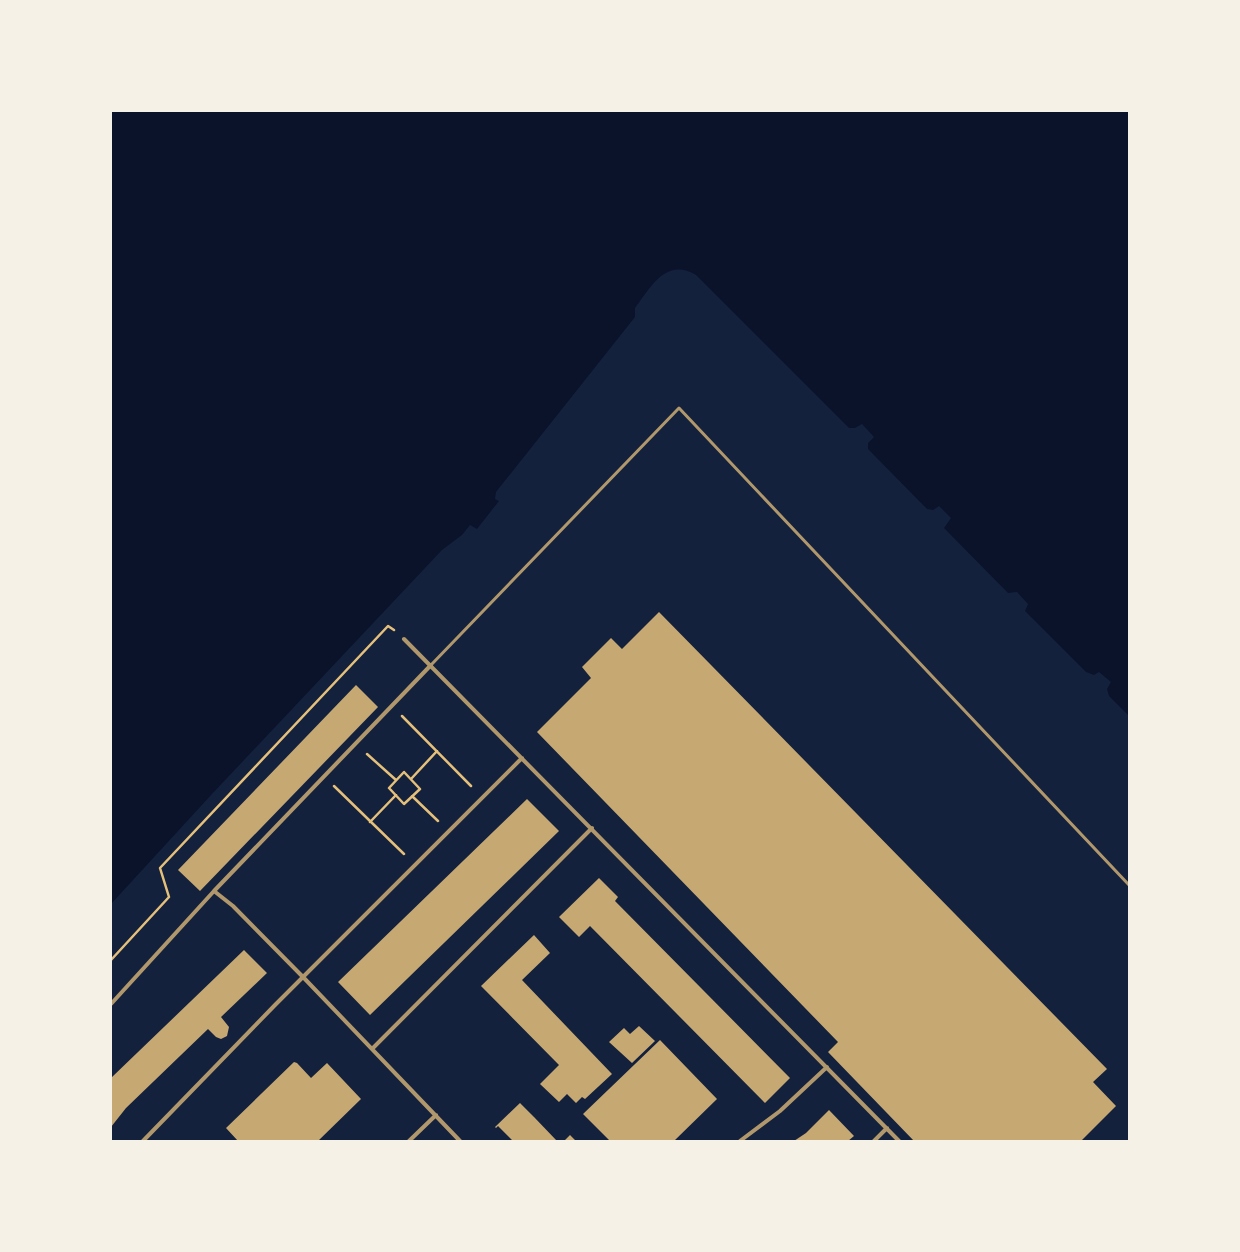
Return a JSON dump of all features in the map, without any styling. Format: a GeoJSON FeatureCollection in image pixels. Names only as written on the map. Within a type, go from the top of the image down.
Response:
{"type":"FeatureCollection","features":[{"type":"Feature","properties":{"kind":"street"},"geometry":{"type":"LineString","coordinates":[[404,638],[828,1067],[899,1141]]}},
{"type":"Feature","properties":{"kind":"street"},"geometry":{"type":"LineString","coordinates":[[111,1004],[214,891],[431,665]]}},
{"type":"Feature","properties":{"kind":"street"},"geometry":{"type":"LineString","coordinates":[[151,1141],[145,1139],[303,977],[522,758]]}},
{"type":"Feature","properties":{"kind":"street"},"geometry":{"type":"LineString","coordinates":[[372,1049],[592,828]]}},
{"type":"Feature","properties":{"kind":"street"},"geometry":{"type":"LineString","coordinates":[[214,891],[233,906],[303,977],[460,1141]]}},
{"type":"Feature","properties":{"kind":"street"},"geometry":{"type":"LineString","coordinates":[[740,1141],[784,1108],[828,1067]]}},
{"type":"Feature","properties":{"kind":"street"},"geometry":{"type":"LineString","coordinates":[[409,1141],[436,1115]]}},
{"type":"Feature","properties":{"kind":"street"},"geometry":{"type":"LineString","coordinates":[[874,1141],[887,1128]]}},
{"type":"Feature","properties":{"kind":"lane"},"geometry":{"type":"LineString","coordinates":[[431,665],[679,408],[1129,885]]}},
{"type":"Feature","properties":{"kind":"path"},"geometry":{"type":"LineString","coordinates":[[111,960],[169,897],[160,868],[388,626],[404,638]]}},
{"type":"Feature","properties":{"kind":"path"},"geometry":{"type":"LineString","coordinates":[[391,706],[483,798]]}},
{"type":"Feature","properties":{"kind":"path"},"geometry":{"type":"LineString","coordinates":[[355,744],[396,780]]}},
{"type":"Feature","properties":{"kind":"path"},"geometry":{"type":"LineString","coordinates":[[411,779],[437,751]]}},
{"type":"Feature","properties":{"kind":"path"},"geometry":{"type":"LineString","coordinates":[[404,772],[420,789],[404,804],[389,788],[396,780],[404,772]]}},
{"type":"Feature","properties":{"kind":"path"},"geometry":{"type":"LineString","coordinates":[[324,776],[415,866]]}},
{"type":"Feature","properties":{"kind":"path"},"geometry":{"type":"LineString","coordinates":[[370,822],[396,795]]}},
{"type":"Feature","properties":{"kind":"path"},"geometry":{"type":"LineString","coordinates":[[412,796],[449,831]]}},
{"type":"Feature","properties":{"kind":"water"},"geometry":{"type":"Polygon","coordinates":[[[111,111],[1129,111],[1129,716],[1109,696],[1107,689],[1111,682],[1099,672],[1094,675],[1086,672],[1025,611],[1028,604],[1017,592],[1008,593],[944,528],[951,518],[939,506],[933,510],[927,509],[868,449],[868,443],[874,437],[862,424],[855,428],[849,428],[696,275],[685,270],[676,270],[668,272],[660,277],[647,291],[635,308],[635,317],[496,492],[495,499],[499,501],[477,529],[470,525],[462,535],[442,550],[212,794],[111,904],[111,111]]]}},
{"type":"Feature","properties":{"kind":"building"},"geometry":{"type":"Polygon","coordinates":[[[659,612],[1107,1069],[1093,1082],[1116,1106],[1081,1141],[914,1141],[828,1052],[838,1042],[537,732],[591,678],[582,667],[611,638],[622,649],[659,612]]]}},
{"type":"Feature","properties":{"kind":"building"},"geometry":{"type":"Polygon","coordinates":[[[356,685],[378,707],[200,891],[178,870],[356,685]]]}},
{"type":"Feature","properties":{"kind":"building"},"geometry":{"type":"Polygon","coordinates":[[[527,799],[559,831],[370,1015],[338,982],[527,799]]]}},
{"type":"Feature","properties":{"kind":"building"},"geometry":{"type":"Polygon","coordinates":[[[599,878],[618,897],[615,901],[790,1078],[765,1103],[590,926],[579,937],[559,917],[599,878]]]}},
{"type":"Feature","properties":{"kind":"building"},"geometry":{"type":"Polygon","coordinates":[[[534,935],[550,953],[522,980],[612,1074],[585,1099],[582,1097],[576,1103],[567,1094],[559,1102],[540,1084],[559,1065],[481,986],[534,935]]]}},
{"type":"Feature","properties":{"kind":"building"},"geometry":{"type":"Polygon","coordinates":[[[244,950],[267,973],[221,1017],[229,1027],[227,1036],[221,1039],[216,1037],[208,1029],[126,1108],[111,1127],[111,1078],[244,950]]]}},
{"type":"Feature","properties":{"kind":"building"},"geometry":{"type":"Polygon","coordinates":[[[639,1026],[655,1041],[632,1063],[609,1042],[624,1028],[630,1034],[639,1026]]]}},
{"type":"Feature","properties":{"kind":"building"},"geometry":{"type":"Polygon","coordinates":[[[660,1040],[717,1099],[674,1141],[610,1141],[583,1114],[660,1040]]]}},
{"type":"Feature","properties":{"kind":"building"},"geometry":{"type":"Polygon","coordinates":[[[294,1062],[297,1063],[311,1078],[327,1063],[361,1099],[318,1141],[238,1141],[226,1128],[294,1062]]]}},
{"type":"Feature","properties":{"kind":"building"},"geometry":{"type":"Polygon","coordinates":[[[520,1103],[557,1141],[513,1141],[498,1126],[496,1128],[495,1127],[520,1103]]]}},
{"type":"Feature","properties":{"kind":"building"},"geometry":{"type":"Polygon","coordinates":[[[829,1110],[854,1136],[848,1141],[794,1141],[806,1133],[829,1110]]]}},
{"type":"Feature","properties":{"kind":"building"},"geometry":{"type":"Polygon","coordinates":[[[570,1135],[576,1141],[564,1141],[570,1135]]]}}]}
